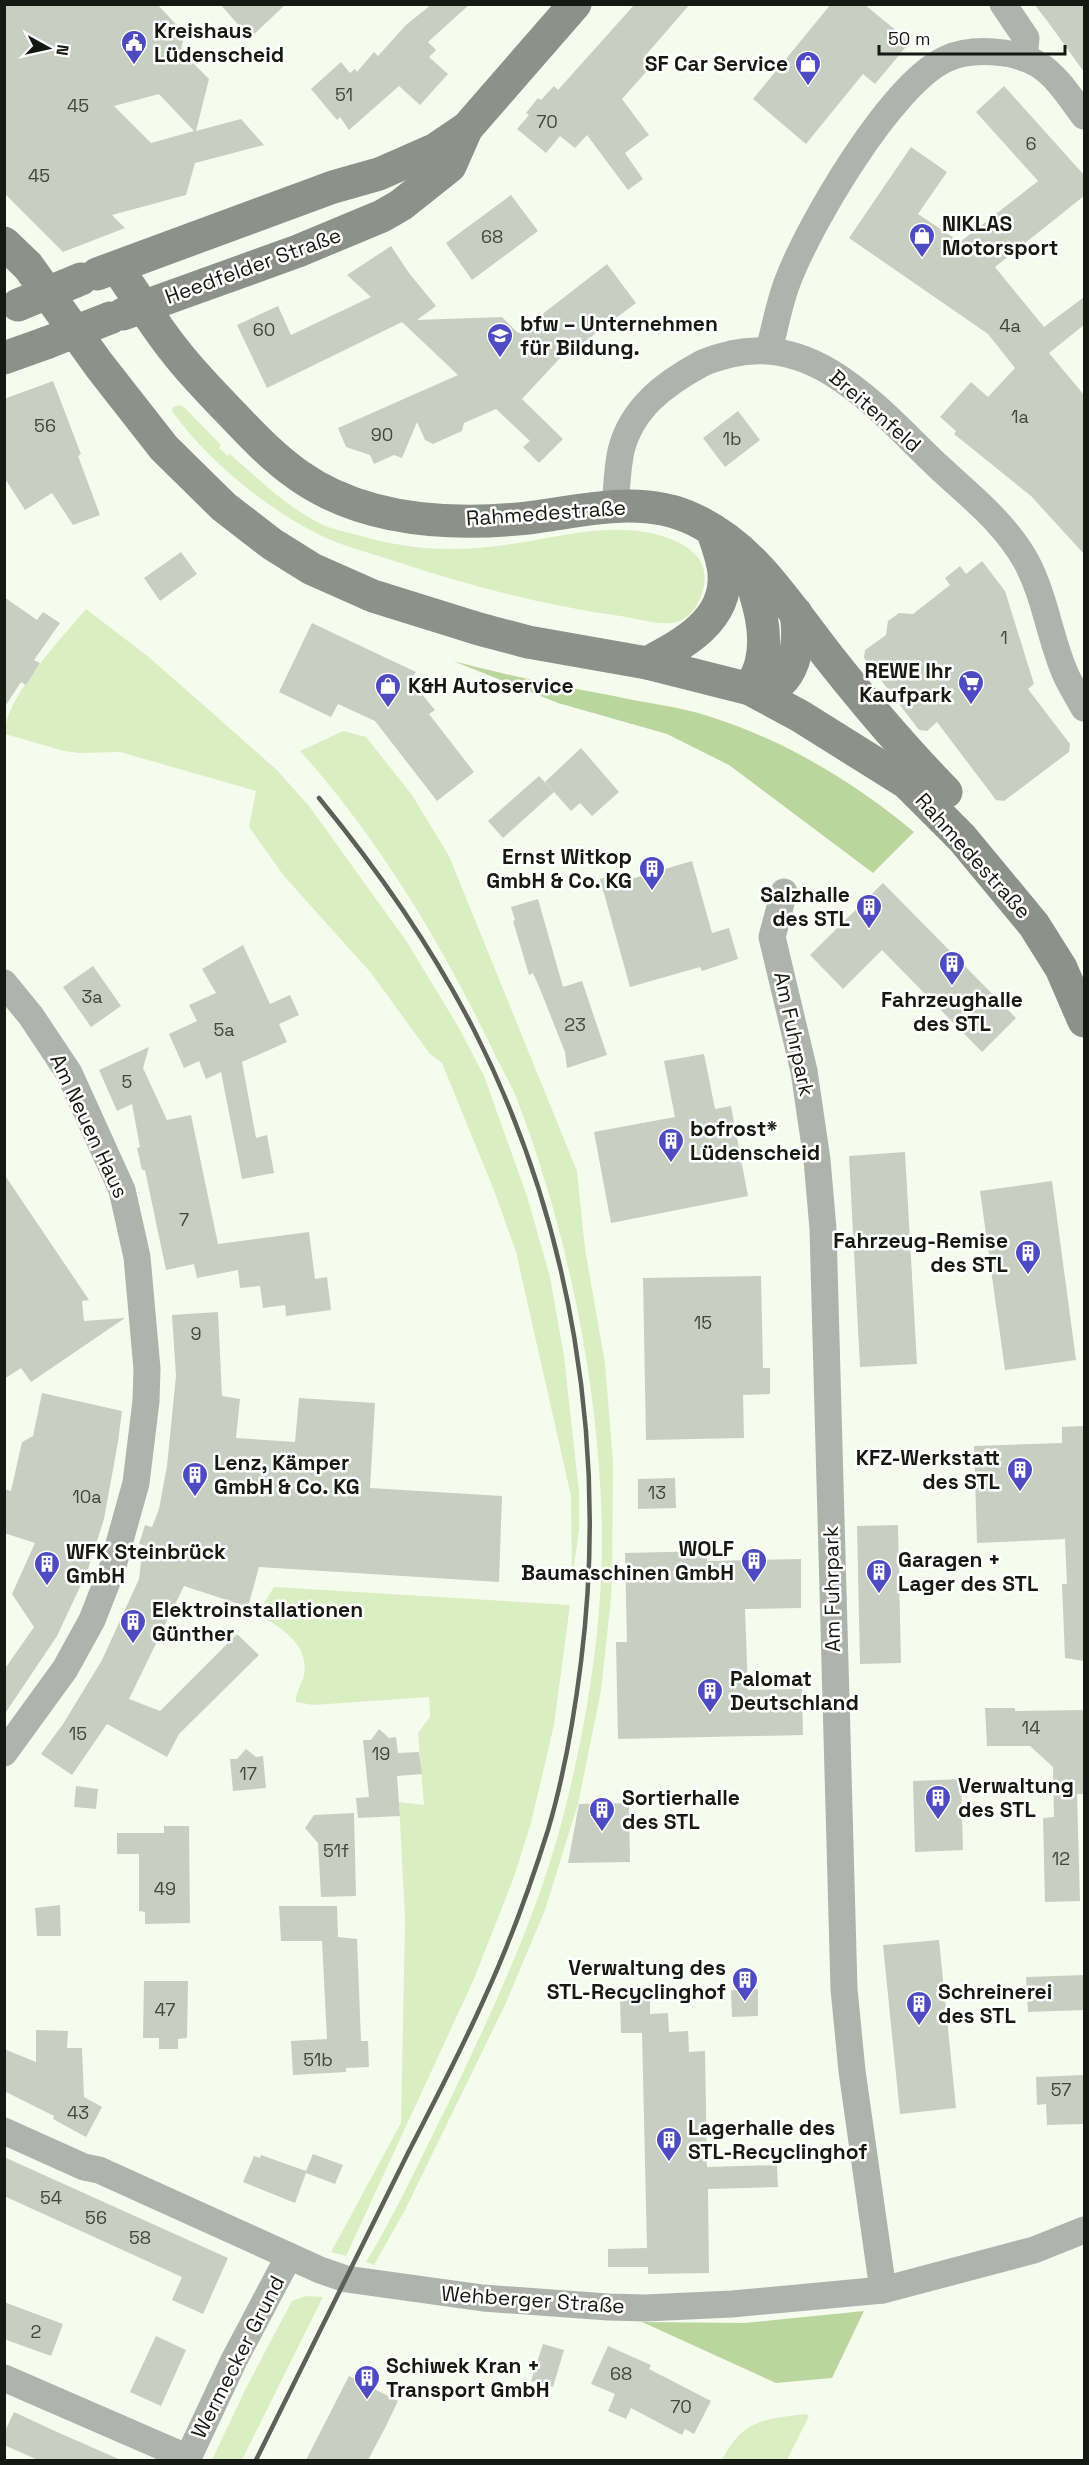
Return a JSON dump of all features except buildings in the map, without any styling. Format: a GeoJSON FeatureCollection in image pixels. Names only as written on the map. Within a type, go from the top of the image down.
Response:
{"type":"FeatureCollection","features":[{"type":"Feature","properties":{"kind":"main road","name":"Heedfelder Straße"},"geometry":{"type":"LineString","coordinates":[[11,308],[81,279],[117,268],[323,191],[379,174],[436,149],[467,128],[575,4]]}},
{"type":"Feature","properties":{"kind":"main road","name":"Heedfelder Straße"},"geometry":{"type":"LineString","coordinates":[[4,358],[298,251],[382,216],[401,205],[450,166],[467,128]]}},
{"type":"Feature","properties":{"kind":"main road","name":"Rahmedestraße"},"geometry":{"type":"LineString","coordinates":[[4,243],[28,266],[99,365],[164,448],[224,507],[272,544],[312,569],[374,596],[528,642],[647,663],[754,691],[858,750],[907,783],[962,838],[1034,925],[1061,968],[1084,1021]]}},
{"type":"Feature","properties":{"kind":"main road","name":"Rahmedestraße"},"geometry":{"type":"LineString","coordinates":[[117,268],[182,361],[267,451],[299,476],[327,493],[366,508],[432,520],[500,521],[615,506],[646,507],[673,511],[697,521],[742,552],[781,592],[906,751],[972,820],[1027,885],[1034,925]]}},
{"type":"Feature","properties":{"kind":"main road"},"geometry":{"type":"LineString","coordinates":[[647,663],[678,646],[705,626],[715,613],[722,597],[724,573],[713,532]]}},
{"type":"Feature","properties":{"kind":"main road"},"geometry":{"type":"LineString","coordinates":[[742,552],[756,596],[763,632],[760,666],[754,691],[771,690],[781,683],[790,671],[797,640],[796,613]]}},
{"type":"Feature","properties":{"kind":"street"},"geometry":{"type":"LineString","coordinates":[[1003,4],[1026,38],[1024,58]]}},
{"type":"Feature","properties":{"kind":"street"},"geometry":{"type":"LineString","coordinates":[[769,349],[786,284],[828,199],[862,147],[899,99],[929,69],[947,58],[967,54],[996,53],[1024,58],[1039,65],[1053,76],[1084,116]]}},
{"type":"Feature","properties":{"kind":"street","name":"Breitenfeld"},"geometry":{"type":"LineString","coordinates":[[615,506],[621,453],[629,427],[667,383],[711,359],[738,352],[769,349],[814,362],[855,389],[994,519],[1026,561],[1063,668],[1084,708]]}},
{"type":"Feature","properties":{"kind":"street","name":"Am Fuhrpark"},"geometry":{"type":"LineString","coordinates":[[784,892],[772,937],[804,1071],[817,1160],[823,1229],[843,1977],[852,2071],[883,2290]]}},
{"type":"Feature","properties":{"kind":"street","name":"Am Neuen Haus"},"geometry":{"type":"LineString","coordinates":[[4,983],[31,1016],[69,1073],[122,1190],[137,1257],[147,1369],[146,1401],[136,1483],[112,1569],[92,1620],[65,1669],[4,1753]]}},
{"type":"Feature","properties":{"kind":"street","name":"Wehberger Straße"},"geometry":{"type":"LineString","coordinates":[[4,2131],[84,2167],[99,2170],[339,2277],[483,2298],[645,2308],[732,2304],[883,2290],[1034,2250],[1084,2230]]}},
{"type":"Feature","properties":{"kind":"street","name":"Wermecker Grund"},"geometry":{"type":"LineString","coordinates":[[4,2378],[187,2459],[234,2360],[289,2256]]}},
{"type":"Feature","properties":{"kind":"green space"},"geometry":{"type":"Polygon","coordinates":[[[180,405],[221,445],[219,448],[228,456],[230,454],[296,509],[329,527],[375,540],[435,549],[497,546],[604,530],[638,531],[667,538],[690,550],[703,567],[704,588],[689,615],[672,623],[653,622],[504,593],[447,578],[343,545],[296,522],[237,480],[201,447],[172,411],[173,407],[180,405]]]}},
{"type":"Feature","properties":{"kind":"green space"},"geometry":{"type":"Polygon","coordinates":[[[86,609],[150,658],[277,770],[309,806],[407,942],[459,1028],[484,1076],[527,1196],[550,1277],[564,1356],[579,1492],[579,1530],[572,1580],[571,1496],[516,1252],[495,1193],[442,1063],[430,1054],[371,973],[284,876],[249,827],[256,791],[120,752],[64,751],[5,734],[7,719],[24,686],[36,668],[86,609]]]}},
{"type":"Feature","properties":{"kind":"green space"},"geometry":{"type":"Polygon","coordinates":[[[453,661],[533,680],[685,710],[736,726],[764,737],[817,764],[867,796],[914,832],[873,873],[729,765],[667,734],[558,703],[453,661]]]}},
{"type":"Feature","properties":{"kind":"green space"},"geometry":{"type":"Polygon","coordinates":[[[343,731],[366,737],[412,795],[449,856],[577,1171],[585,1249],[605,1363],[613,1462],[610,1608],[601,1691],[578,1804],[545,1910],[505,2005],[405,2210],[374,2265],[366,2262],[409,2183],[484,2028],[532,1914],[558,1837],[576,1764],[593,1664],[600,1596],[602,1529],[595,1420],[587,1365],[565,1255],[535,1148],[511,1086],[461,987],[425,923],[367,834],[300,751],[343,731]]]}},
{"type":"Feature","properties":{"kind":"green space"},"geometry":{"type":"Polygon","coordinates":[[[274,1587],[570,1605],[554,1725],[531,1823],[514,1877],[474,1979],[346,2256],[331,2252],[401,2123],[405,1919],[399,1802],[424,1805],[418,1733],[430,1717],[429,1697],[313,1705],[296,1702],[304,1675],[305,1664],[302,1654],[291,1637],[257,1614],[274,1587]]]}},
{"type":"Feature","properties":{"kind":"green space"},"geometry":{"type":"Polygon","coordinates":[[[306,2296],[323,2297],[242,2460],[212,2460],[246,2388],[292,2301],[306,2296]]]}},
{"type":"Feature","properties":{"kind":"green space"},"geometry":{"type":"Polygon","coordinates":[[[864,2311],[832,2378],[776,2383],[642,2322],[745,2323],[864,2311]]]}},
{"type":"Feature","properties":{"kind":"green space"},"geometry":{"type":"Polygon","coordinates":[[[806,2414],[809,2416],[787,2460],[722,2460],[738,2436],[756,2424],[806,2414]]]}},
{"type":"Feature","properties":{"kind":"railway"},"geometry":{"type":"LineString","coordinates":[[256,2460],[466,2038],[519,1916],[548,1830],[564,1768],[581,1662],[588,1581],[589,1500],[585,1419],[574,1338],[558,1259],[536,1180],[508,1104],[458,999],[403,910],[319,798]]}},
{"type":"Feature","properties":{"kind":"place","name":"Kreishaus Lüdenscheid"},"geometry":{"type":"Point","coordinates":[134,66]}},
{"type":"Feature","properties":{"kind":"place","name":"SF Car Service"},"geometry":{"type":"Point","coordinates":[808,87]}},
{"type":"Feature","properties":{"kind":"place","name":"NIKLAS Motorsport"},"geometry":{"type":"Point","coordinates":[922,259]}},
{"type":"Feature","properties":{"kind":"place","name":"bfw – Unternehmen für Bildung."},"geometry":{"type":"Point","coordinates":[500,359]}},
{"type":"Feature","properties":{"kind":"place","name":"REWE Ihr Kaufpark"},"geometry":{"type":"Point","coordinates":[971,706]}},
{"type":"Feature","properties":{"kind":"place","name":"K&H Autoservice"},"geometry":{"type":"Point","coordinates":[388,709]}},
{"type":"Feature","properties":{"kind":"place","name":"Ernst Witkop GmbH & Co. KG"},"geometry":{"type":"Point","coordinates":[652,892]}},
{"type":"Feature","properties":{"kind":"place","name":"Salzhalle des STL"},"geometry":{"type":"Point","coordinates":[869,930]}},
{"type":"Feature","properties":{"kind":"place","name":"Fahrzeughalle des STL"},"geometry":{"type":"Point","coordinates":[952,987]}},
{"type":"Feature","properties":{"kind":"place","name":"bofrost* Lüdenscheid"},"geometry":{"type":"Point","coordinates":[671,1164]}},
{"type":"Feature","properties":{"kind":"place","name":"Fahrzeug-Remise des STL"},"geometry":{"type":"Point","coordinates":[1028,1276]}},
{"type":"Feature","properties":{"kind":"place","name":"KFZ-Werkstatt des STL"},"geometry":{"type":"Point","coordinates":[1020,1493]}},
{"type":"Feature","properties":{"kind":"place","name":"Lenz, Kämper GmbH & Co. KG"},"geometry":{"type":"Point","coordinates":[195,1498]}},
{"type":"Feature","properties":{"kind":"place","name":"WOLF Baumaschinen GmbH"},"geometry":{"type":"Point","coordinates":[754,1584]}},
{"type":"Feature","properties":{"kind":"place","name":"WFK Steinbrück GmbH"},"geometry":{"type":"Point","coordinates":[47,1587]}},
{"type":"Feature","properties":{"kind":"place","name":"Garagen + Lager des STL"},"geometry":{"type":"Point","coordinates":[879,1595]}},
{"type":"Feature","properties":{"kind":"place","name":"Elektroinstallationen Günther"},"geometry":{"type":"Point","coordinates":[133,1645]}},
{"type":"Feature","properties":{"kind":"place","name":"Palomat Deutschland"},"geometry":{"type":"Point","coordinates":[710,1714]}},
{"type":"Feature","properties":{"kind":"place","name":"Verwaltung des STL"},"geometry":{"type":"Point","coordinates":[938,1821]}},
{"type":"Feature","properties":{"kind":"place","name":"Sortierhalle des STL"},"geometry":{"type":"Point","coordinates":[602,1833]}},
{"type":"Feature","properties":{"kind":"place","name":"Verwaltung des STL-Recyclinghof"},"geometry":{"type":"Point","coordinates":[745,2003]}},
{"type":"Feature","properties":{"kind":"place","name":"Schreinerei des STL"},"geometry":{"type":"Point","coordinates":[919,2027]}},
{"type":"Feature","properties":{"kind":"place","name":"Lagerhalle des STL-Recyclinghof"},"geometry":{"type":"Point","coordinates":[669,2163]}},
{"type":"Feature","properties":{"kind":"place","name":"Schiwek Kran + Transport GmbH"},"geometry":{"type":"Point","coordinates":[367,2401]}}]}
